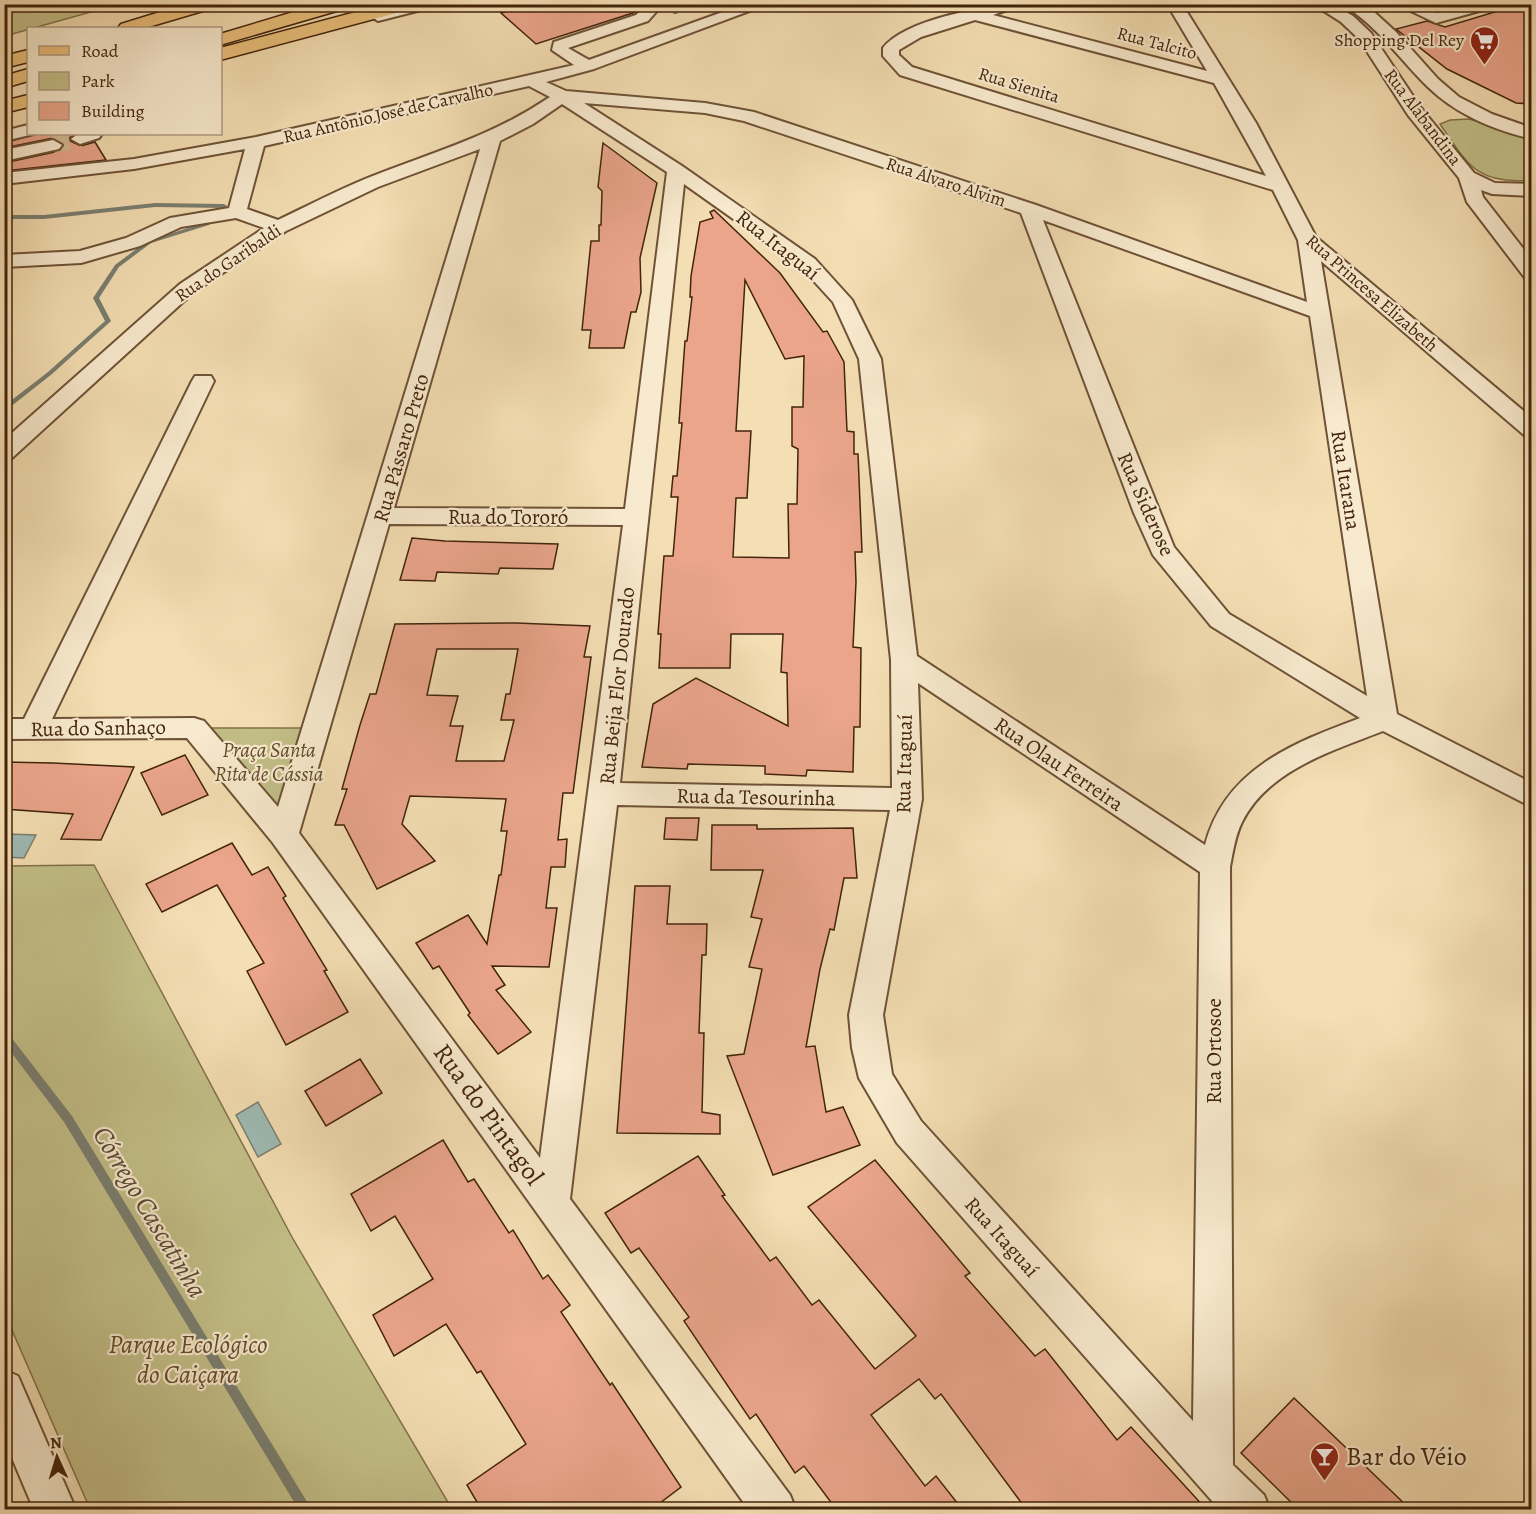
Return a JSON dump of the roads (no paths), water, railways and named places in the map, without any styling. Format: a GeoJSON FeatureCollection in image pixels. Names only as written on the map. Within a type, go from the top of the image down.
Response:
{"type":"FeatureCollection","features":[{"type":"Feature","properties":{"kind":"main road"},"geometry":{"type":"LineString","coordinates":[[130,27],[207,4]]}},
{"type":"Feature","properties":{"kind":"main road"},"geometry":{"type":"LineString","coordinates":[[222,30],[281,4]]}},
{"type":"Feature","properties":{"kind":"main road"},"geometry":{"type":"LineString","coordinates":[[222,32],[342,4]]}},
{"type":"Feature","properties":{"kind":"main road"},"geometry":{"type":"LineString","coordinates":[[222,53],[409,4]]}},
{"type":"Feature","properties":{"kind":"main road"},"geometry":{"type":"LineString","coordinates":[[4,62],[27,56]]}},
{"type":"Feature","properties":{"kind":"main road"},"geometry":{"type":"LineString","coordinates":[[4,82],[27,75]]}},
{"type":"Feature","properties":{"kind":"main road"},"geometry":{"type":"LineString","coordinates":[[4,99],[27,93]]}},
{"type":"Feature","properties":{"kind":"main road"},"geometry":{"type":"LineString","coordinates":[[4,107],[27,101]]}},
{"type":"Feature","properties":{"kind":"street"},"geometry":{"type":"LineString","coordinates":[[358,18],[392,14],[428,4]]}},
{"type":"Feature","properties":{"kind":"street"},"geometry":{"type":"LineString","coordinates":[[588,66],[560,50],[560,45],[642,18],[656,4]]}},
{"type":"Feature","properties":{"kind":"street","name":"Rua Antônio José de Carvalho"},"geometry":{"type":"LineString","coordinates":[[4,179],[134,164],[256,142],[531,81],[588,66],[761,4]]}},
{"type":"Feature","properties":{"kind":"street","name":"Rua Sienita"},"geometry":{"type":"LineString","coordinates":[[1017,4],[907,36],[891,48],[891,56],[906,71],[1278,186]]}},
{"type":"Feature","properties":{"kind":"street","name":"Rua Princesa Elizabeth"},"geometry":{"type":"LineString","coordinates":[[1173,4],[1247,123],[1308,240],[1532,430]]}},
{"type":"Feature","properties":{"kind":"street","name":"Rua Alabandina"},"geometry":{"type":"LineString","coordinates":[[1320,4],[1347,20],[1365,36],[1414,111],[1468,177],[1474,198],[1532,274]]}},
{"type":"Feature","properties":{"kind":"street"},"geometry":{"type":"LineString","coordinates":[[1350,4],[1386,31],[1443,92],[1460,104],[1495,121]]}},
{"type":"Feature","properties":{"kind":"street"},"geometry":{"type":"LineString","coordinates":[[1403,4],[1436,18],[1485,5]]}},
{"type":"Feature","properties":{"kind":"street","name":"Rua Talcito"},"geometry":{"type":"LineString","coordinates":[[979,16],[1221,80]]}},
{"type":"Feature","properties":{"kind":"street","name":"Rua Itaguaí"},"geometry":{"type":"LineString","coordinates":[[531,81],[562,96],[676,170],[808,263],[842,300],[870,359],[904,660],[907,799],[866,1015],[869,1048],[876,1078],[909,1132],[1213,1473],[1249,1509]]}},
{"type":"Feature","properties":{"kind":"street"},"geometry":{"type":"LineString","coordinates":[[492,138],[527,120],[562,96]]}},
{"type":"Feature","properties":{"kind":"street","name":"Rua Álvaro Alvim"},"geometry":{"type":"LineString","coordinates":[[562,96],[705,108],[748,116],[1029,209],[1320,313]]}},
{"type":"Feature","properties":{"kind":"street"},"geometry":{"type":"LineString","coordinates":[[1435,135],[1432,123],[1445,116],[1469,115],[1532,134]]}},
{"type":"Feature","properties":{"kind":"street"},"geometry":{"type":"LineString","coordinates":[[4,136],[27,130]]}},
{"type":"Feature","properties":{"kind":"street","name":"Rua do Garibaldi"},"geometry":{"type":"LineString","coordinates":[[4,453],[187,288],[279,227],[371,183],[492,138]]}},
{"type":"Feature","properties":{"kind":"street","name":"Rua Pássaro Preto"},"geometry":{"type":"LineString","coordinates":[[284,835],[492,138]]}},
{"type":"Feature","properties":{"kind":"street"},"geometry":{"type":"LineString","coordinates":[[237,212],[256,142]]}},
{"type":"Feature","properties":{"kind":"street"},"geometry":{"type":"LineString","coordinates":[[4,156],[53,145]]}},
{"type":"Feature","properties":{"kind":"street","name":"Rua Beija Flor Dourado"},"geometry":{"type":"LineString","coordinates":[[552,1201],[604,794],[676,170]]}},
{"type":"Feature","properties":{"kind":"street"},"geometry":{"type":"LineString","coordinates":[[1468,177],[1492,188],[1532,190]]}},
{"type":"Feature","properties":{"kind":"street","name":"Rua Siderose"},"geometry":{"type":"LineString","coordinates":[[1029,209],[1162,549],[1220,620],[1384,720],[1532,796]]}},
{"type":"Feature","properties":{"kind":"street"},"geometry":{"type":"LineString","coordinates":[[4,261],[81,257],[133,242],[157,229],[177,222],[237,212],[279,227]]}},
{"type":"Feature","properties":{"kind":"street","name":"Rua Itarana"},"geometry":{"type":"LineString","coordinates":[[1308,240],[1384,720]]}},
{"type":"Feature","properties":{"kind":"street"},"geometry":{"type":"LineString","coordinates":[[33,729],[203,381]]}},
{"type":"Feature","properties":{"kind":"street","name":"Rua do Tororó"},"geometry":{"type":"LineString","coordinates":[[381,516],[636,517]]}},
{"type":"Feature","properties":{"kind":"street","name":"Rua Olau Ferreira"},"geometry":{"type":"LineString","coordinates":[[904,660],[1215,867]]}},
{"type":"Feature","properties":{"kind":"street","name":"Rua Ortosoe"},"geometry":{"type":"LineString","coordinates":[[1213,1473],[1215,867],[1227,822],[1251,787],[1276,767],[1324,744],[1384,720]]}},
{"type":"Feature","properties":{"kind":"street","name":"Rua do Sanhaço"},"geometry":{"type":"LineString","coordinates":[[4,729],[192,727]]}},
{"type":"Feature","properties":{"kind":"street","name":"Rua do Pintagol"},"geometry":{"type":"LineString","coordinates":[[192,727],[284,835],[775,1509]]}},
{"type":"Feature","properties":{"kind":"street","name":"Rua da Tesourinha"},"geometry":{"type":"LineString","coordinates":[[604,794],[907,799]]}},
{"type":"Feature","properties":{"kind":"street"},"geometry":{"type":"LineString","coordinates":[[4,1390],[55,1509]]}},
{"type":"Feature","properties":{"kind":"water"},"geometry":{"type":"Polygon","coordinates":[[[6,834],[36,835],[24,858],[5,857],[6,834]]]}},
{"type":"Feature","properties":{"kind":"water"},"geometry":{"type":"Polygon","coordinates":[[[258,1102],[281,1144],[258,1157],[236,1115],[258,1102]]]}},
{"type":"Feature","properties":{"kind":"waterway"},"geometry":{"type":"LineString","coordinates":[[675,13],[682,4]]}},
{"type":"Feature","properties":{"kind":"waterway"},"geometry":{"type":"LineString","coordinates":[[4,217],[44,217],[155,205],[224,206]]}},
{"type":"Feature","properties":{"kind":"waterway"},"geometry":{"type":"LineString","coordinates":[[4,410],[108,321],[96,298],[117,266],[149,242],[207,224]]}},
{"type":"Feature","properties":{"kind":"waterway","name":"Córrego Cascatinha"},"geometry":{"type":"LineString","coordinates":[[4,1035],[68,1119],[306,1510]]}},
{"type":"Feature","properties":{"kind":"tunnel"},"geometry":{"type":"LineString","coordinates":[[53,145],[80,139]]}},
{"type":"Feature","properties":{"kind":"place","name":"Shopping Del Rey"},"geometry":{"type":"Point","coordinates":[1485,66]}},
{"type":"Feature","properties":{"kind":"place","name":"Bar do Véio"},"geometry":{"type":"Point","coordinates":[1325,1482]}},
{"type":"Feature","properties":{"kind":"park label","name":"Praça Santa Rita de Cássia"},"geometry":{"type":"Point","coordinates":[269,762]}},
{"type":"Feature","properties":{"kind":"park label","name":"Parque Ecológico do Caiçara"},"geometry":{"type":"Point","coordinates":[188,1359]}}]}
